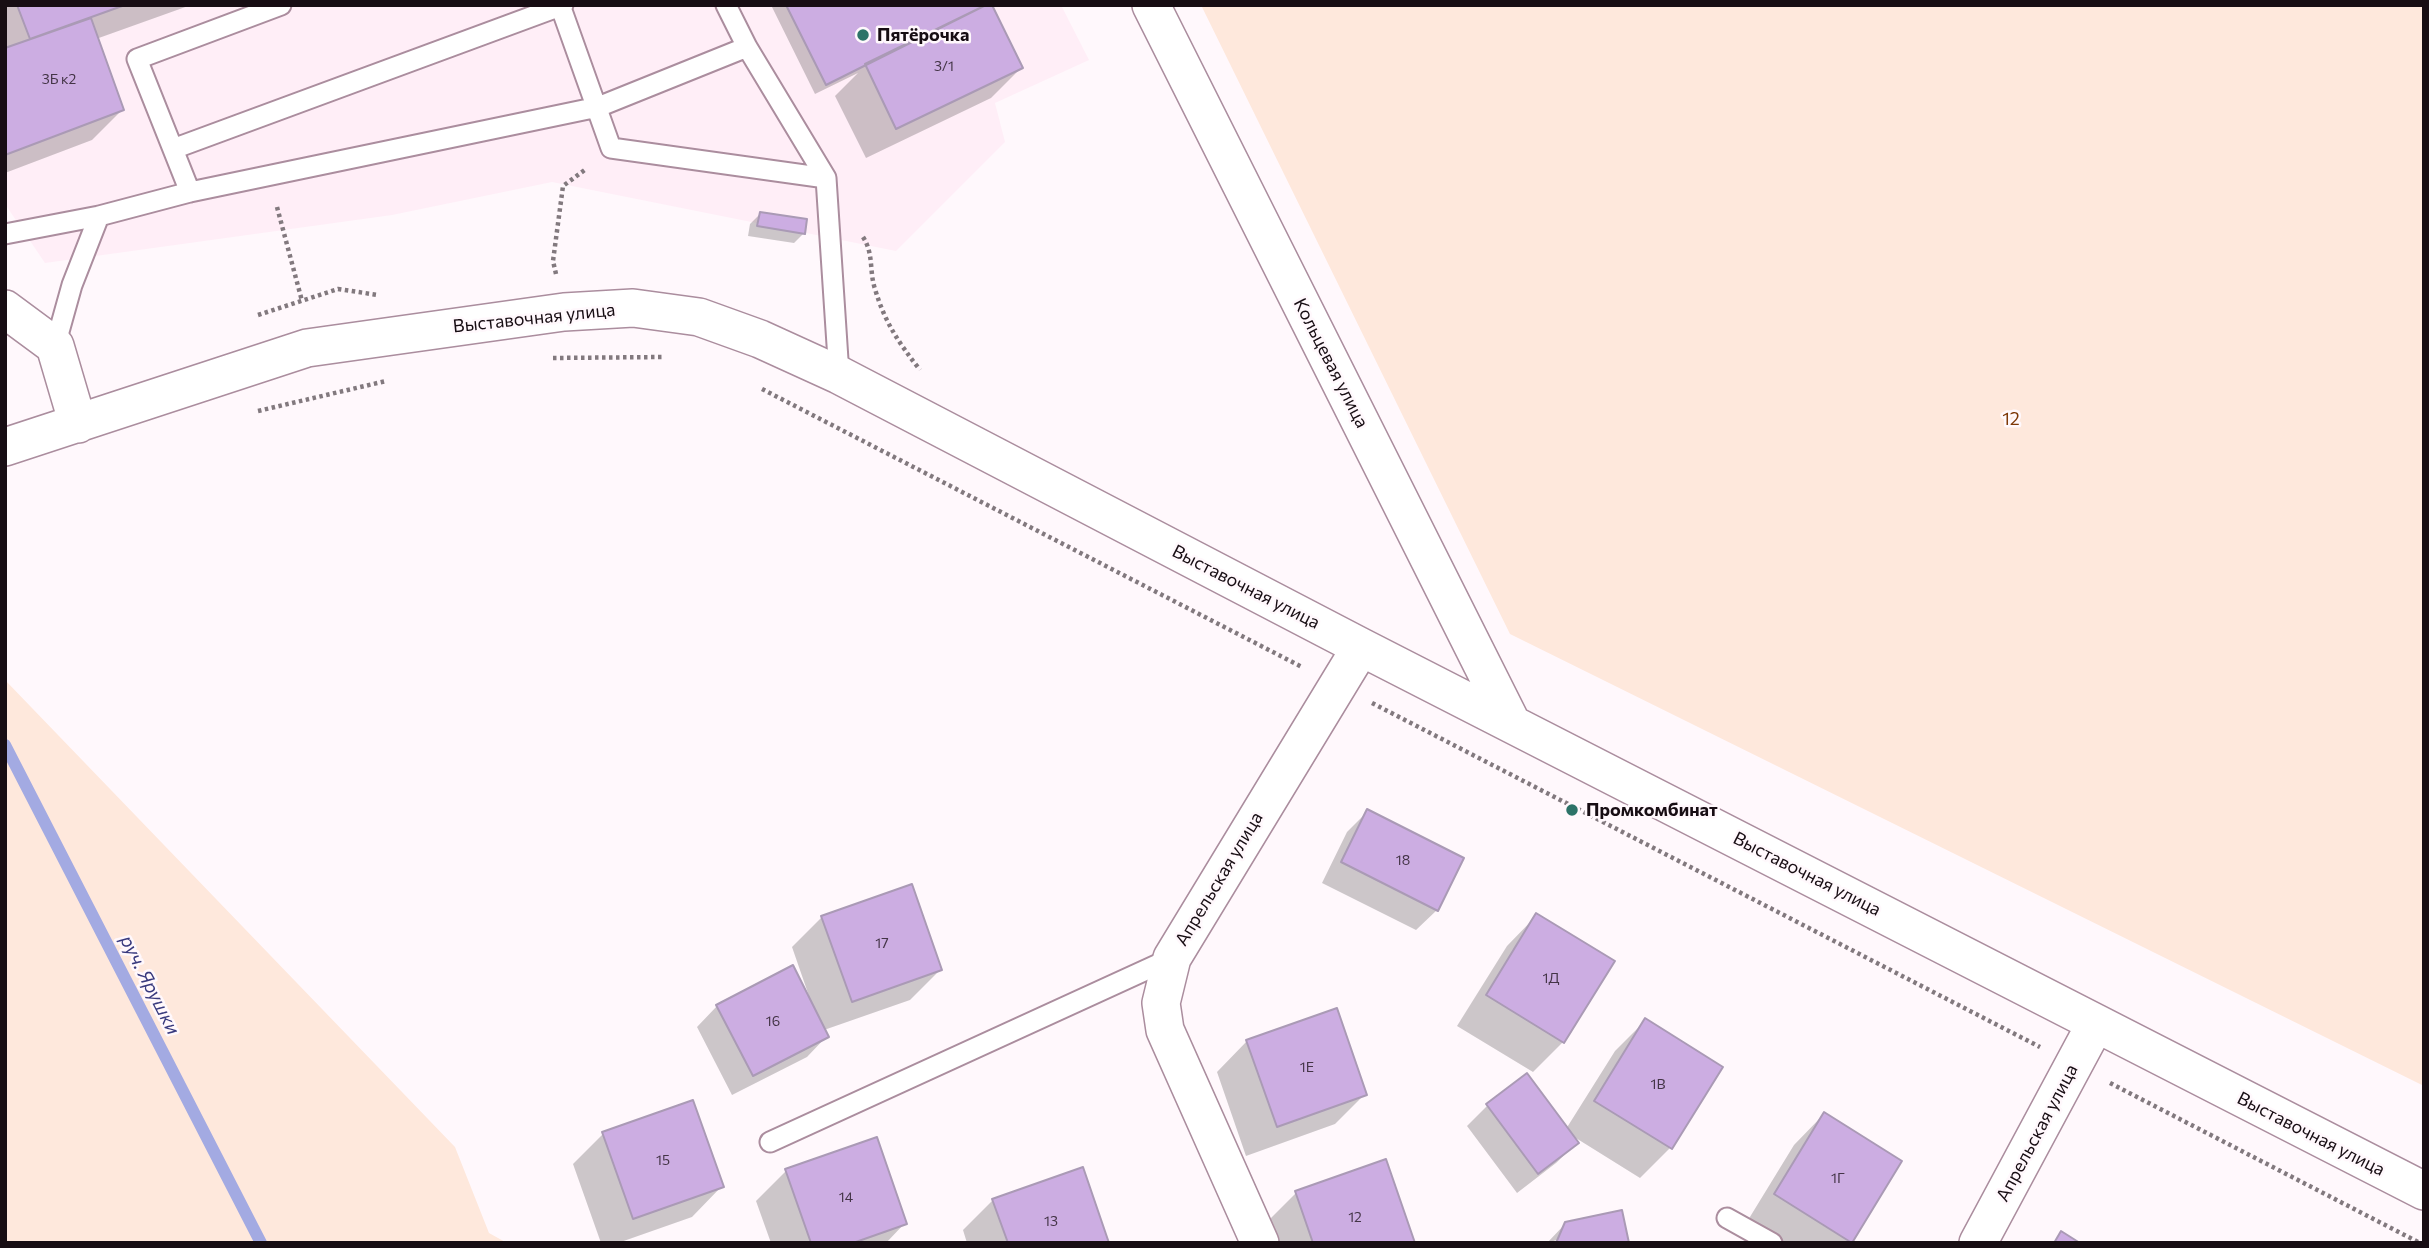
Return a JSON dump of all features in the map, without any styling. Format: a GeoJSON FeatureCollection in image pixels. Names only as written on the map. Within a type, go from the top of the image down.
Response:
{"type":"FeatureCollection","features":[{"type":"Feature","properties":{"kind":"street","name":"Кольцевая улица"},"geometry":{"type":"LineString","coordinates":[[1151,5],[1511,722]]}},
{"type":"Feature","properties":{"kind":"street","name":"Выставочная улица"},"geometry":{"type":"LineString","coordinates":[[5,447],[307,348],[564,312],[634,308],[699,317],[760,339],[839,375],[1361,647],[2424,1191]]}},
{"type":"Feature","properties":{"kind":"street"},"geometry":{"type":"LineString","coordinates":[[5,309],[55,346],[78,424]]}},
{"type":"Feature","properties":{"kind":"street","name":"Апрельская улица"},"geometry":{"type":"LineString","coordinates":[[1260,1243],[1165,1030],[1161,1003],[1171,958],[1361,647]]}},
{"type":"Feature","properties":{"kind":"street","name":"Апрельская улица"},"geometry":{"type":"LineString","coordinates":[[1978,1243],[2096,1023]]}},
{"type":"Feature","properties":{"kind":"lane"},"geometry":{"type":"LineString","coordinates":[[726,5],[747,47],[826,178],[839,375]]}},
{"type":"Feature","properties":{"kind":"lane"},"geometry":{"type":"LineString","coordinates":[[190,192],[137,60],[279,6]]}},
{"type":"Feature","properties":{"kind":"lane"},"geometry":{"type":"LineString","coordinates":[[173,149],[561,6],[611,148],[826,178]]}},
{"type":"Feature","properties":{"kind":"lane"},"geometry":{"type":"LineString","coordinates":[[5,234],[99,216],[190,192],[597,107],[747,47]]}},
{"type":"Feature","properties":{"kind":"lane"},"geometry":{"type":"LineString","coordinates":[[55,346],[72,285],[99,216]]}},
{"type":"Feature","properties":{"kind":"lane"},"geometry":{"type":"LineString","coordinates":[[770,1142],[1171,958]]}},
{"type":"Feature","properties":{"kind":"lane"},"geometry":{"type":"LineString","coordinates":[[1727,1218],[1772,1243]]}},
{"type":"Feature","properties":{"kind":"path"},"geometry":{"type":"LineString","coordinates":[[570,358],[564,312],[552,261],[563,186],[611,148]]}},
{"type":"Feature","properties":{"kind":"path"},"geometry":{"type":"LineString","coordinates":[[268,176],[302,301]]}},
{"type":"Feature","properties":{"kind":"path"},"geometry":{"type":"LineString","coordinates":[[258,315],[338,289]]}},
{"type":"Feature","properties":{"kind":"path"},"geometry":{"type":"LineString","coordinates":[[546,358],[673,356]]}},
{"type":"Feature","properties":{"kind":"path"},"geometry":{"type":"LineString","coordinates":[[248,413],[393,380]]}},
{"type":"Feature","properties":{"kind":"path"},"geometry":{"type":"LineString","coordinates":[[760,388],[2420,1243]]}},
{"type":"Feature","properties":{"kind":"shaded area"},"geometry":{"type":"Polygon","coordinates":[[[5,5],[1061,5],[1089,60],[995,103],[1005,142],[896,251],[552,182],[392,215],[45,263],[5,204],[5,5]]]}},
{"type":"Feature","properties":{"kind":"green space","name":"12"},"geometry":{"type":"Polygon","coordinates":[[[1201,5],[2424,5],[2424,1086],[1510,634],[1201,5]]]}},
{"type":"Feature","properties":{"kind":"green space"},"geometry":{"type":"Polygon","coordinates":[[[5,680],[455,1147],[489,1233],[507,1243],[5,1243],[5,680]]]}},
{"type":"Feature","properties":{"kind":"building"},"geometry":{"type":"Polygon","coordinates":[[[17,5],[125,5],[30,39],[17,5]]]}},
{"type":"Feature","properties":{"kind":"building","name":"Пятёрочка"},"geometry":{"type":"Polygon","coordinates":[[[786,5],[986,5],[826,85],[786,5]]]}},
{"type":"Feature","properties":{"kind":"building"},"geometry":{"type":"Polygon","coordinates":[[[986,5],[992,5],[1023,68],[896,129],[865,64],[986,5]]]}},
{"type":"Feature","properties":{"kind":"building"},"geometry":{"type":"Polygon","coordinates":[[[91,18],[124,110],[5,155],[5,48],[91,18]]]}},
{"type":"Feature","properties":{"kind":"building"},"geometry":{"type":"Polygon","coordinates":[[[760,212],[807,219],[805,234],[757,226],[760,212]]]}},
{"type":"Feature","properties":{"kind":"building"},"geometry":{"type":"Polygon","coordinates":[[[1367,809],[1464,858],[1438,911],[1341,862],[1367,809]]]}},
{"type":"Feature","properties":{"kind":"building"},"geometry":{"type":"Polygon","coordinates":[[[912,884],[942,970],[852,1002],[821,916],[912,884]]]}},
{"type":"Feature","properties":{"kind":"building"},"geometry":{"type":"Polygon","coordinates":[[[1536,913],[1615,961],[1564,1043],[1486,995],[1536,913]]]}},
{"type":"Feature","properties":{"kind":"building"},"geometry":{"type":"Polygon","coordinates":[[[793,965],[829,1037],[753,1076],[716,1005],[793,965]]]}},
{"type":"Feature","properties":{"kind":"building"},"geometry":{"type":"Polygon","coordinates":[[[1337,1008],[1367,1095],[1277,1127],[1246,1040],[1337,1008]]]}},
{"type":"Feature","properties":{"kind":"building"},"geometry":{"type":"Polygon","coordinates":[[[1645,1018],[1723,1067],[1672,1149],[1594,1101],[1645,1018]]]}},
{"type":"Feature","properties":{"kind":"building"},"geometry":{"type":"Polygon","coordinates":[[[1527,1073],[1579,1143],[1538,1174],[1486,1104],[1527,1073]]]}},
{"type":"Feature","properties":{"kind":"building"},"geometry":{"type":"Polygon","coordinates":[[[693,1100],[724,1187],[633,1219],[602,1132],[693,1100]]]}},
{"type":"Feature","properties":{"kind":"building"},"geometry":{"type":"Polygon","coordinates":[[[1824,1112],[1902,1161],[1852,1243],[1774,1194],[1824,1112]]]}},
{"type":"Feature","properties":{"kind":"building"},"geometry":{"type":"Polygon","coordinates":[[[877,1137],[907,1224],[853,1243],[811,1243],[785,1169],[877,1137]]]}},
{"type":"Feature","properties":{"kind":"building"},"geometry":{"type":"Polygon","coordinates":[[[1386,1159],[1415,1243],[1313,1243],[1295,1191],[1386,1159]]]}},
{"type":"Feature","properties":{"kind":"building"},"geometry":{"type":"Polygon","coordinates":[[[1083,1167],[1109,1243],[1008,1243],[992,1199],[1083,1167]]]}},
{"type":"Feature","properties":{"kind":"building"},"geometry":{"type":"Polygon","coordinates":[[[1622,1210],[1629,1243],[1556,1243],[1565,1222],[1622,1210]]]}},
{"type":"Feature","properties":{"kind":"building"},"geometry":{"type":"Polygon","coordinates":[[[2061,1231],[2080,1243],[2054,1243],[2061,1231]]]}},
{"type":"Feature","properties":{"kind":"waterway","name":"руч. Ярушки"},"geometry":{"type":"LineString","coordinates":[[5,745],[261,1243]]}},
{"type":"Feature","properties":{"kind":"place","name":"Пятёрочка"},"geometry":{"type":"Point","coordinates":[863,35]}},
{"type":"Feature","properties":{"kind":"place","name":"Промкомбинат"},"geometry":{"type":"Point","coordinates":[1572,810]}}]}
